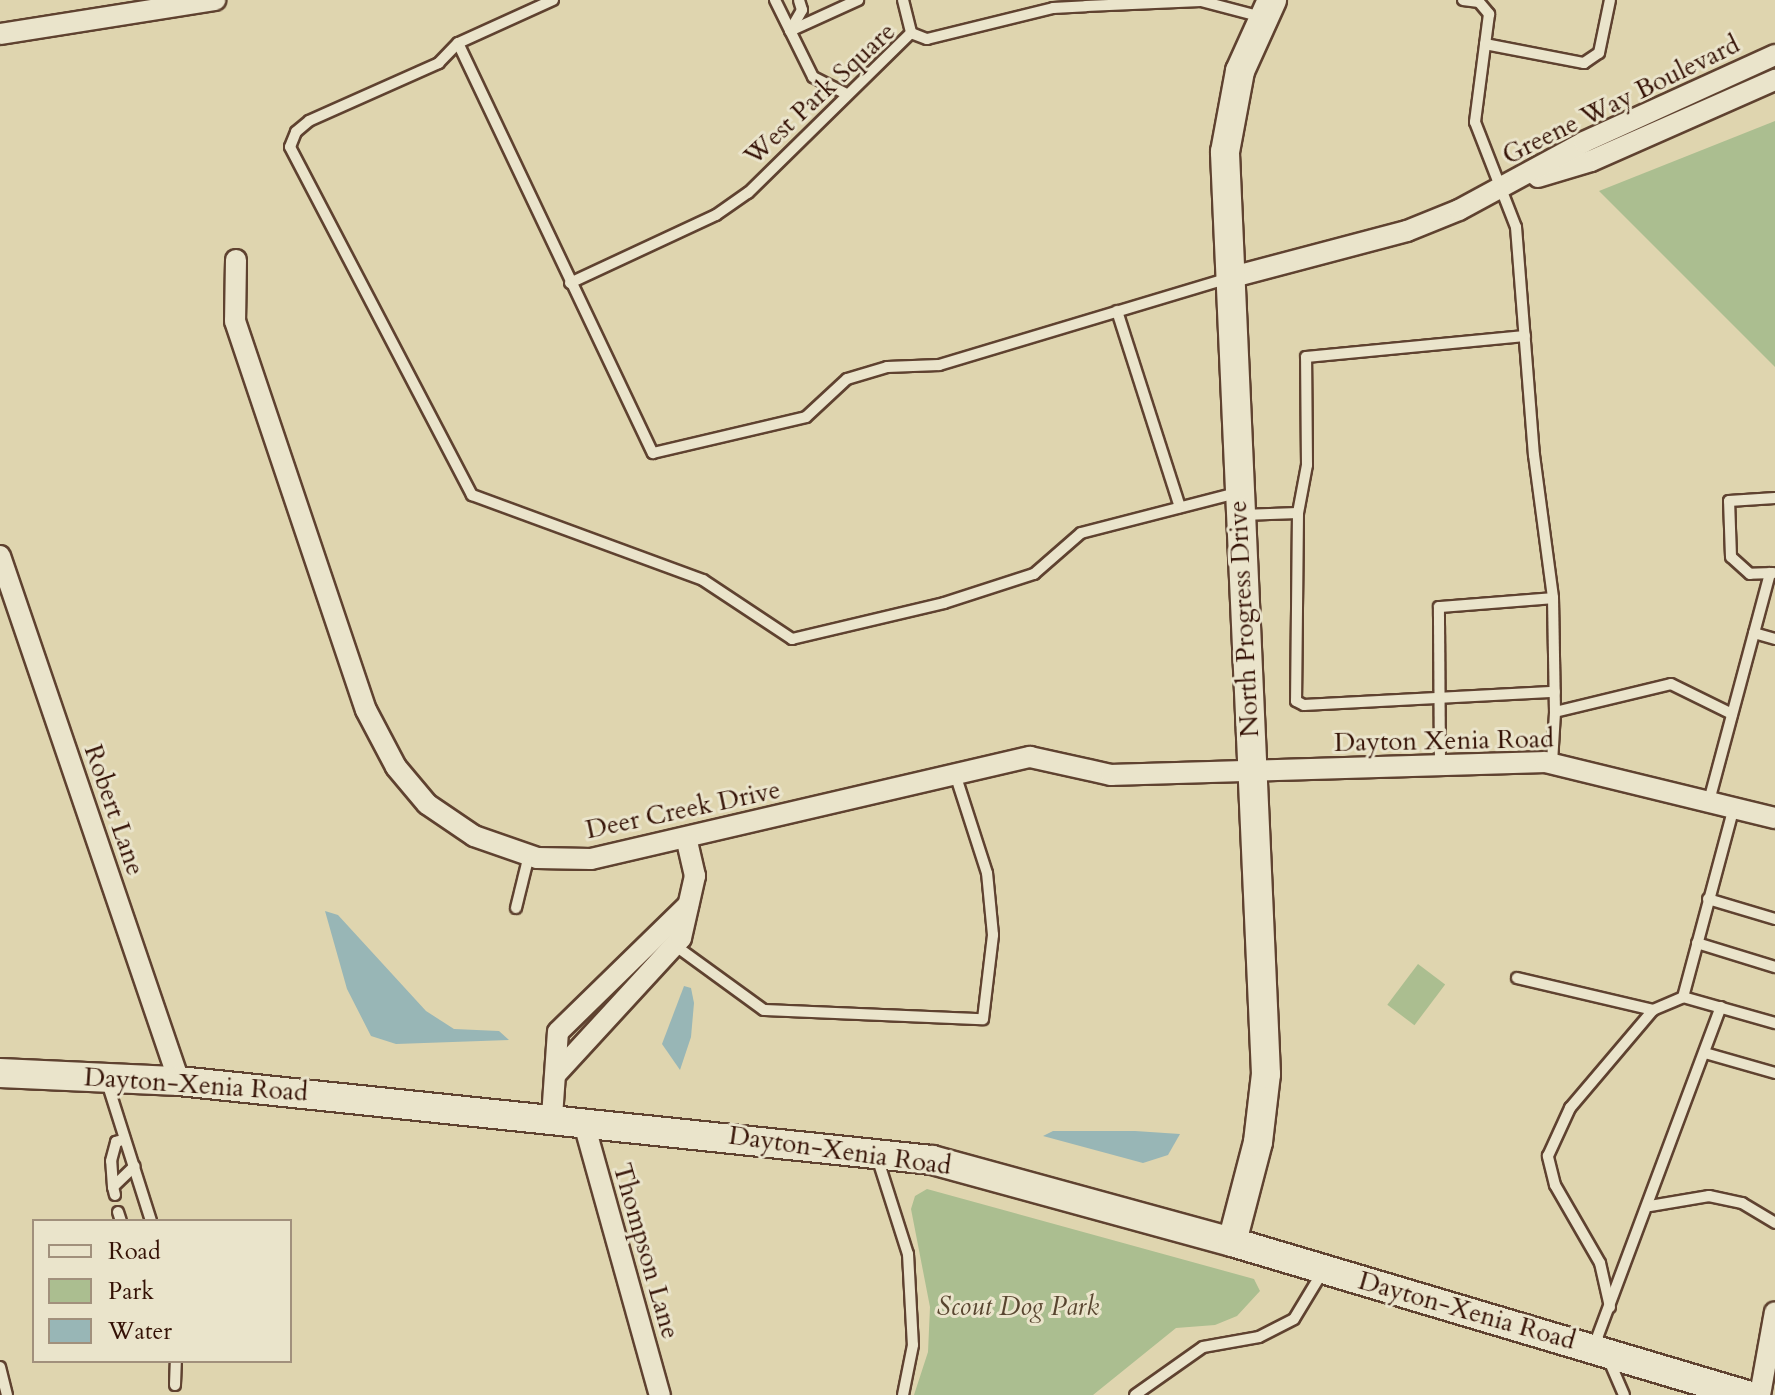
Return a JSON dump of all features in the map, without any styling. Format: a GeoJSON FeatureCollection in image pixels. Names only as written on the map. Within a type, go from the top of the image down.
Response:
{"type":"FeatureCollection","features":[{"type":"Feature","properties":{"kind":"main road","name":"North Progress Drive"},"geometry":{"type":"LineString","coordinates":[[1232,1242],[1258,1142],[1266,1074],[1229,278],[1226,131],[1240,71],[1268,9]]}},
{"type":"Feature","properties":{"kind":"main road","name":"Dayton-Xenia Road"},"geometry":{"type":"LineString","coordinates":[[0,1073],[179,1081],[583,1120],[875,1152],[969,1169],[1232,1242],[1747,1395]]}},
{"type":"Feature","properties":{"kind":"street"},"geometry":{"type":"LineString","coordinates":[[0,34],[215,0]]}},
{"type":"Feature","properties":{"kind":"street","name":"Greene Way Boulevard"},"geometry":{"type":"LineString","coordinates":[[1499,189],[1584,142],[1775,55]]}},
{"type":"Feature","properties":{"kind":"street","name":"Greene Way Boulevard"},"geometry":{"type":"LineString","coordinates":[[1499,189],[1591,161],[1775,80]]}},
{"type":"Feature","properties":{"kind":"street"},"geometry":{"type":"LineString","coordinates":[[1229,278],[1407,231],[1499,189]]}},
{"type":"Feature","properties":{"kind":"street","name":"Deer Creek Drive"},"geometry":{"type":"LineString","coordinates":[[236,260],[235,321],[366,710],[396,767],[427,804],[474,836],[529,855],[591,859],[687,841],[1030,757],[1111,775],[1251,769]]}},
{"type":"Feature","properties":{"kind":"street","name":"Robert Lane"},"geometry":{"type":"LineString","coordinates":[[0,556],[179,1081]]}},
{"type":"Feature","properties":{"kind":"street","name":"Dayton Xenia Road"},"geometry":{"type":"LineString","coordinates":[[1251,769],[1552,763],[1775,818]]}},
{"type":"Feature","properties":{"kind":"street"},"geometry":{"type":"LineString","coordinates":[[552,1117],[557,1073],[668,940],[691,902],[695,876],[687,841]]}},
{"type":"Feature","properties":{"kind":"street","name":"Thompson Lane"},"geometry":{"type":"LineString","coordinates":[[583,1120],[660,1395]]}},
{"type":"Feature","properties":{"kind":"street"},"geometry":{"type":"LineString","coordinates":[[1760,1395],[1775,1312]]}},
{"type":"Feature","properties":{"kind":"lane"},"geometry":{"type":"LineString","coordinates":[[553,0],[458,43],[439,63],[309,121],[296,132],[290,147],[472,495],[703,580],[792,639],[944,603],[1034,574],[1081,533],[1180,507],[1239,504],[1298,513]]}},
{"type":"Feature","properties":{"kind":"lane"},"geometry":{"type":"LineString","coordinates":[[775,0],[813,77],[846,94]]}},
{"type":"Feature","properties":{"kind":"lane"},"geometry":{"type":"LineString","coordinates":[[790,31],[802,10],[799,0]]}},
{"type":"Feature","properties":{"kind":"lane"},"geometry":{"type":"LineString","coordinates":[[790,31],[858,0]]}},
{"type":"Feature","properties":{"kind":"lane"},"geometry":{"type":"LineString","coordinates":[[903,0],[911,33]]}},
{"type":"Feature","properties":{"kind":"lane"},"geometry":{"type":"LineString","coordinates":[[1463,0],[1479,2],[1489,14],[1475,122],[1516,227],[1553,598],[1555,712],[1552,763]]}},
{"type":"Feature","properties":{"kind":"lane"},"geometry":{"type":"LineString","coordinates":[[1485,44],[1584,63],[1599,53],[1610,0]]}},
{"type":"Feature","properties":{"kind":"lane","name":"West Park Square"},"geometry":{"type":"LineString","coordinates":[[570,283],[727,208],[748,193],[911,33],[927,39],[1059,4],[1201,1],[1268,9]]}},
{"type":"Feature","properties":{"kind":"lane"},"geometry":{"type":"LineString","coordinates":[[458,43],[653,453],[806,417],[847,379],[887,367],[939,365],[1229,278]]}},
{"type":"Feature","properties":{"kind":"lane"},"geometry":{"type":"LineString","coordinates":[[1117,311],[1180,507]]}},
{"type":"Feature","properties":{"kind":"lane"},"geometry":{"type":"LineString","coordinates":[[1525,336],[1306,357],[1307,465],[1298,513],[1296,701],[1439,700],[1555,692]]}},
{"type":"Feature","properties":{"kind":"lane"},"geometry":{"type":"LineString","coordinates":[[1709,801],[1772,573],[1750,574],[1731,557],[1729,501],[1775,498]]}},
{"type":"Feature","properties":{"kind":"lane"},"geometry":{"type":"LineString","coordinates":[[1440,764],[1439,607],[1553,598]]}},
{"type":"Feature","properties":{"kind":"lane"},"geometry":{"type":"LineString","coordinates":[[1754,633],[1775,639]]}},
{"type":"Feature","properties":{"kind":"lane"},"geometry":{"type":"LineString","coordinates":[[1555,712],[1671,684],[1732,714]]}},
{"type":"Feature","properties":{"kind":"lane"},"geometry":{"type":"LineString","coordinates":[[668,940],[764,1010],[983,1019],[993,935],[987,873],[955,774]]}},
{"type":"Feature","properties":{"kind":"lane"},"geometry":{"type":"LineString","coordinates":[[1683,997],[1734,807]]}},
{"type":"Feature","properties":{"kind":"lane"},"geometry":{"type":"LineString","coordinates":[[516,908],[529,855]]}},
{"type":"Feature","properties":{"kind":"lane"},"geometry":{"type":"LineString","coordinates":[[1708,899],[1775,919]]}},
{"type":"Feature","properties":{"kind":"lane"},"geometry":{"type":"LineString","coordinates":[[1697,943],[1775,967]]}},
{"type":"Feature","properties":{"kind":"lane"},"geometry":{"type":"LineString","coordinates":[[1517,978],[1653,1010]]}},
{"type":"Feature","properties":{"kind":"lane"},"geometry":{"type":"LineString","coordinates":[[1610,1307],[1600,1263],[1555,1185],[1548,1156],[1570,1108],[1653,1010],[1683,997],[1775,1023]]}},
{"type":"Feature","properties":{"kind":"lane"},"geometry":{"type":"LineString","coordinates":[[1624,1395],[1599,1350],[1610,1307],[1650,1206],[1721,1007]]}},
{"type":"Feature","properties":{"kind":"lane"},"geometry":{"type":"LineString","coordinates":[[1705,1053],[1775,1073]]}},
{"type":"Feature","properties":{"kind":"lane"},"geometry":{"type":"LineString","coordinates":[[105,1077],[150,1219]]}},
{"type":"Feature","properties":{"kind":"lane"},"geometry":{"type":"LineString","coordinates":[[125,1139],[116,1142],[111,1161],[114,1191],[135,1166]]}},
{"type":"Feature","properties":{"kind":"lane"},"geometry":{"type":"LineString","coordinates":[[875,1152],[908,1254],[913,1345],[903,1395]]}},
{"type":"Feature","properties":{"kind":"lane"},"geometry":{"type":"LineString","coordinates":[[1650,1206],[1709,1196],[1742,1203],[1775,1223]]}},
{"type":"Feature","properties":{"kind":"lane"},"geometry":{"type":"LineString","coordinates":[[1135,1395],[1203,1347],[1259,1337],[1294,1319],[1324,1269]]}},
{"type":"Feature","properties":{"kind":"lane"},"geometry":{"type":"LineString","coordinates":[[175,1385],[176,1363]]}},
{"type":"Feature","properties":{"kind":"lane"},"geometry":{"type":"LineString","coordinates":[[0,1367],[7,1395]]}},
{"type":"Feature","properties":{"kind":"green space"},"geometry":{"type":"Polygon","coordinates":[[[1775,121],[1775,367],[1599,191],[1775,121]]]}},
{"type":"Feature","properties":{"kind":"green space"},"geometry":{"type":"Polygon","coordinates":[[[1418,964],[1445,984],[1414,1025],[1387,1005],[1418,964]]]}},
{"type":"Feature","properties":{"kind":"green space","name":"Scout Dog Park"},"geometry":{"type":"Polygon","coordinates":[[[927,1189],[1254,1279],[1260,1291],[1237,1316],[1215,1325],[1176,1328],[1093,1395],[914,1395],[928,1352],[930,1307],[911,1209],[915,1196],[927,1189]]]}},
{"type":"Feature","properties":{"kind":"water"},"geometry":{"type":"Polygon","coordinates":[[[325,911],[338,915],[426,1011],[454,1029],[499,1031],[509,1040],[396,1044],[371,1036],[347,989],[325,911]]]}},
{"type":"Feature","properties":{"kind":"water"},"geometry":{"type":"Polygon","coordinates":[[[684,986],[691,988],[694,1003],[691,1037],[680,1070],[662,1044],[684,986]]]}},
{"type":"Feature","properties":{"kind":"water"},"geometry":{"type":"Polygon","coordinates":[[[1053,1131],[1180,1134],[1168,1155],[1143,1163],[1043,1136],[1053,1131]]]}}]}
